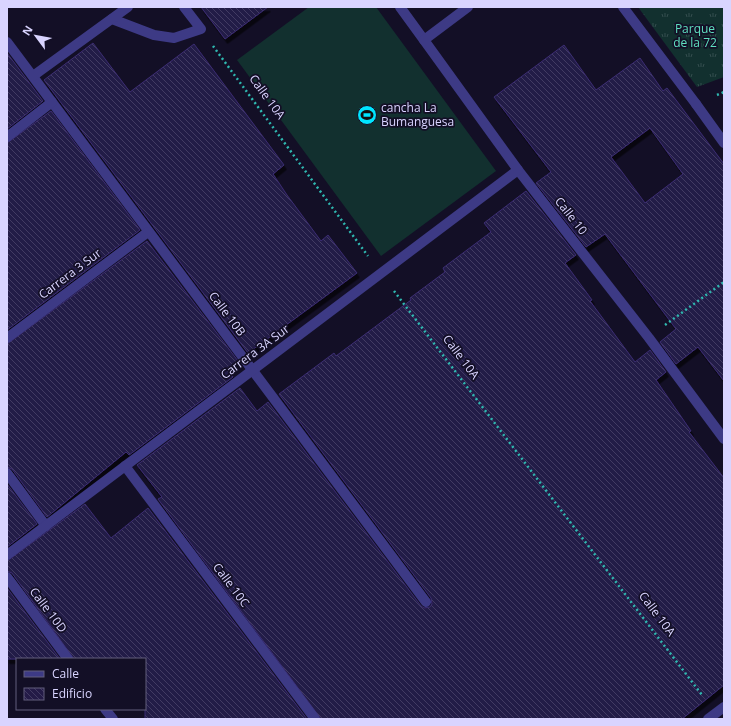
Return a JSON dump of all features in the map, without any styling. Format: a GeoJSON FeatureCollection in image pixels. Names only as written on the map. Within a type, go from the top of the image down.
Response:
{"type":"FeatureCollection","features":[{"type":"Feature","properties":{"kind":"street"},"geometry":{"type":"LineString","coordinates":[[33,76],[128,7]]}},
{"type":"Feature","properties":{"kind":"street"},"geometry":{"type":"LineString","coordinates":[[112,19],[154,35],[174,38],[201,29],[184,7]]}},
{"type":"Feature","properties":{"kind":"street","name":"Calle 10"},"geometry":{"type":"LineString","coordinates":[[400,7],[518,170],[649,338],[724,439]]}},
{"type":"Feature","properties":{"kind":"street"},"geometry":{"type":"LineString","coordinates":[[424,40],[468,7]]}},
{"type":"Feature","properties":{"kind":"street"},"geometry":{"type":"LineString","coordinates":[[623,7],[724,143]]}},
{"type":"Feature","properties":{"kind":"street","name":"Calle 10B"},"geometry":{"type":"LineString","coordinates":[[7,42],[426,602]]}},
{"type":"Feature","properties":{"kind":"street"},"geometry":{"type":"LineString","coordinates":[[7,137],[52,102]]}},
{"type":"Feature","properties":{"kind":"street","name":"Carrera 3A Sur"},"geometry":{"type":"LineString","coordinates":[[7,555],[518,170]]}},
{"type":"Feature","properties":{"kind":"street","name":"Carrera 3 Sur"},"geometry":{"type":"LineString","coordinates":[[7,338],[148,232]]}},
{"type":"Feature","properties":{"kind":"street","name":"Calle 10C"},"geometry":{"type":"LineString","coordinates":[[126,466],[315,719]]}},
{"type":"Feature","properties":{"kind":"street"},"geometry":{"type":"LineString","coordinates":[[7,473],[46,526]]}},
{"type":"Feature","properties":{"kind":"street","name":"Calle 10D"},"geometry":{"type":"LineString","coordinates":[[7,577],[67,658]]}},
{"type":"Feature","properties":{"kind":"street"},"geometry":{"type":"LineString","coordinates":[[106,710],[113,719]]}},
{"type":"Feature","properties":{"kind":"path","name":"Calle 10A"},"geometry":{"type":"LineString","coordinates":[[201,29],[381,273],[717,715]]}},
{"type":"Feature","properties":{"kind":"path"},"geometry":{"type":"LineString","coordinates":[[649,338],[724,282]]}},
{"type":"Feature","properties":{"kind":"green space","name":"cancha La Bumanguesa"},"geometry":{"type":"Polygon","coordinates":[[[309,7],[376,7],[496,171],[381,256],[237,60],[309,7]]]}},
{"type":"Feature","properties":{"kind":"green space","name":"Parque de la 72"},"geometry":{"type":"Polygon","coordinates":[[[638,7],[724,7],[724,77],[697,87],[638,7]]]}},
{"type":"Feature","properties":{"kind":"building"},"geometry":{"type":"Polygon","coordinates":[[[201,7],[268,7],[225,39],[201,7]]]}},
{"type":"Feature","properties":{"kind":"building"},"geometry":{"type":"Polygon","coordinates":[[[93,43],[130,92],[194,44],[284,165],[273,174],[287,195],[321,241],[328,235],[357,273],[248,353],[44,80],[93,43]]]}},
{"type":"Feature","properties":{"kind":"building"},"geometry":{"type":"Polygon","coordinates":[[[564,45],[596,90],[640,58],[663,91],[667,88],[724,164],[724,381],[698,347],[676,364],[660,342],[676,329],[605,234],[586,247],[536,183],[551,172],[494,97],[564,45]],[[650,128],[611,157],[645,203],[683,174],[650,128]]]}},
{"type":"Feature","properties":{"kind":"building"},"geometry":{"type":"Polygon","coordinates":[[[7,53],[43,101],[7,129],[7,53]]]}},
{"type":"Feature","properties":{"kind":"building"},"geometry":{"type":"Polygon","coordinates":[[[51,111],[140,230],[7,330],[7,143],[51,111]]]}},
{"type":"Feature","properties":{"kind":"building"},"geometry":{"type":"Polygon","coordinates":[[[526,191],[576,255],[565,263],[592,300],[590,301],[635,362],[650,350],[666,372],[656,380],[691,431],[689,432],[724,478],[724,685],[682,719],[321,719],[158,499],[162,497],[137,465],[240,388],[257,411],[268,402],[421,606],[424,608],[430,607],[432,604],[431,598],[279,394],[334,353],[336,356],[411,300],[410,298],[445,272],[443,268],[491,232],[484,223],[526,191]]]}},
{"type":"Feature","properties":{"kind":"building"},"geometry":{"type":"Polygon","coordinates":[[[147,241],[238,361],[228,368],[233,377],[129,455],[126,452],[47,517],[12,469],[7,467],[7,344],[147,241]]]}},
{"type":"Feature","properties":{"kind":"building"},"geometry":{"type":"Polygon","coordinates":[[[7,484],[37,524],[7,547],[7,484]]]}},
{"type":"Feature","properties":{"kind":"building"},"geometry":{"type":"Polygon","coordinates":[[[85,504],[111,538],[148,508],[307,719],[145,719],[146,658],[73,658],[12,573],[7,571],[7,561],[85,504]]]}},
{"type":"Feature","properties":{"kind":"building"},"geometry":{"type":"Polygon","coordinates":[[[7,588],[59,658],[7,659],[7,588]]]}},
{"type":"Feature","properties":{"kind":"place","name":"cancha La Bumanguesa"},"geometry":{"type":"Point","coordinates":[367,115]}}]}
